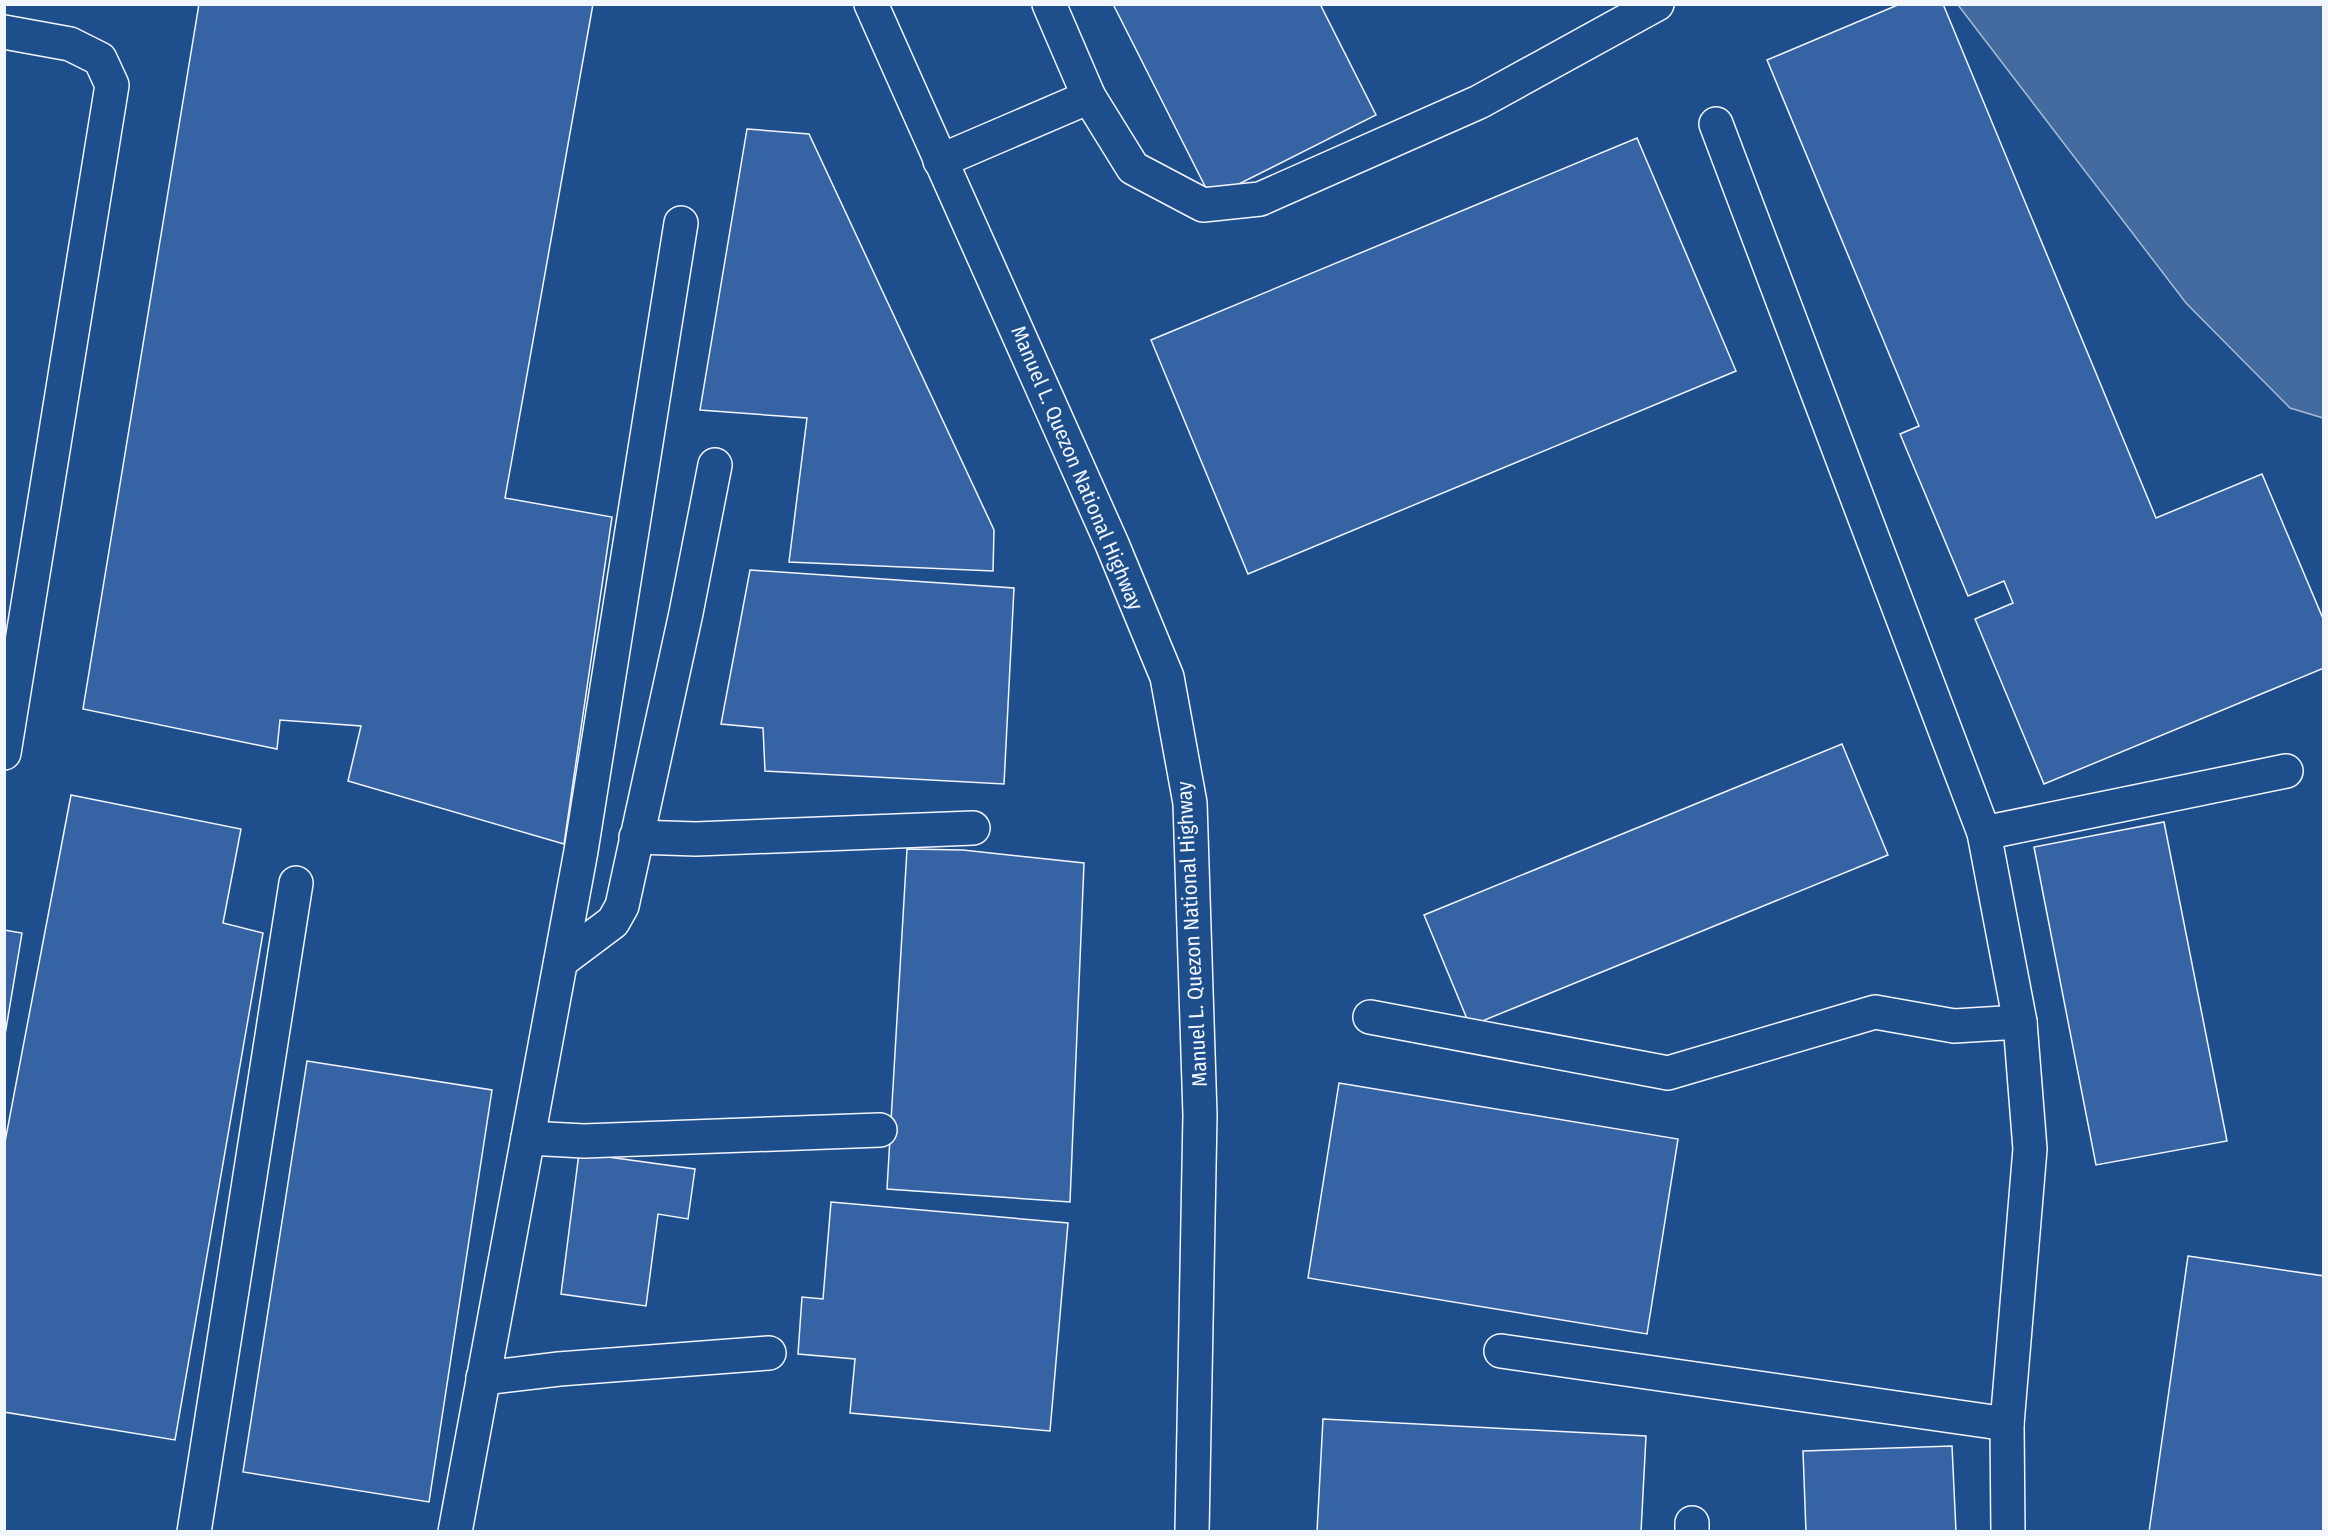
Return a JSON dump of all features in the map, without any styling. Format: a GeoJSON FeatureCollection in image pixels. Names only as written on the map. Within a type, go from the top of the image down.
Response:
{"type":"FeatureCollection","features":[{"type":"Feature","properties":{"kind":"main road","name":"Manuel L. Quezon National Highway"},"geometry":{"type":"LineString","coordinates":[[872,4],[1098,513],[1167,677],[1190,803],[1200,1115],[1192,1532]]}},
{"type":"Feature","properties":{"kind":"main road"},"geometry":{"type":"LineString","coordinates":[[1049,4],[1089,97],[1133,168],[1203,205],[1260,199],[1479,102],[1657,4]]}},
{"type":"Feature","properties":{"kind":"main road"},"geometry":{"type":"LineString","coordinates":[[4,32],[70,44],[100,59],[112,85],[4,753]]}},
{"type":"Feature","properties":{"kind":"main road"},"geometry":{"type":"LineString","coordinates":[[940,161],[1089,97]]}},
{"type":"Feature","properties":{"kind":"main road"},"geometry":{"type":"LineString","coordinates":[[1716,124],[1984,833],[2020,1022],[2030,1149],[2007,1424],[2008,1532]]}},
{"type":"Feature","properties":{"kind":"main road"},"geometry":{"type":"LineString","coordinates":[[454,1532],[581,851],[681,223]]}},
{"type":"Feature","properties":{"kind":"main road"},"geometry":{"type":"LineString","coordinates":[[561,961],[613,922],[622,906],[686,614],[715,465]]}},
{"type":"Feature","properties":{"kind":"main road"},"geometry":{"type":"LineString","coordinates":[[1984,833],[2286,771]]}},
{"type":"Feature","properties":{"kind":"main road"},"geometry":{"type":"LineString","coordinates":[[636,837],[696,839],[973,828]]}},
{"type":"Feature","properties":{"kind":"main road"},"geometry":{"type":"LineString","coordinates":[[194,1532],[296,884]]}},
{"type":"Feature","properties":{"kind":"main road"},"geometry":{"type":"LineString","coordinates":[[1370,1017],[1668,1073],[1875,1012],[1954,1026],[2020,1022]]}},
{"type":"Feature","properties":{"kind":"main road"},"geometry":{"type":"LineString","coordinates":[[528,1138],[584,1141],[879,1130]]}},
{"type":"Feature","properties":{"kind":"main road"},"geometry":{"type":"LineString","coordinates":[[1500,1351],[2007,1424]]}},
{"type":"Feature","properties":{"kind":"main road"},"geometry":{"type":"LineString","coordinates":[[483,1378],[769,1353]]}},
{"type":"Feature","properties":{"kind":"water"},"geometry":{"type":"Polygon","coordinates":[[[1958,5],[2323,5],[2323,418],[2290,408],[2186,303],[1958,5]]]}},
{"type":"Feature","properties":{"kind":"building"},"geometry":{"type":"Polygon","coordinates":[[[199,4],[593,4],[505,498],[612,517],[564,844],[348,781],[361,726],[280,720],[277,749],[83,709],[199,4]]]}},
{"type":"Feature","properties":{"kind":"building"},"geometry":{"type":"Polygon","coordinates":[[[1113,4],[1320,4],[1376,115],[1211,198],[1113,4]]]}},
{"type":"Feature","properties":{"kind":"building"},"geometry":{"type":"Polygon","coordinates":[[[1900,4],[1943,4],[2156,518],[2262,474],[2324,621],[2324,668],[2044,784],[1975,619],[2013,603],[2004,581],[1968,596],[1900,434],[1919,426],[1767,60],[1900,4]]]}},
{"type":"Feature","properties":{"kind":"building"},"geometry":{"type":"Polygon","coordinates":[[[747,129],[809,134],[994,530],[993,571],[789,562],[807,418],[700,410],[747,129]]]}},
{"type":"Feature","properties":{"kind":"building"},"geometry":{"type":"Polygon","coordinates":[[[1637,138],[1736,371],[1248,574],[1151,340],[1637,138]]]}},
{"type":"Feature","properties":{"kind":"building"},"geometry":{"type":"Polygon","coordinates":[[[750,570],[1014,588],[1004,784],[765,771],[763,728],[721,724],[750,570]]]}},
{"type":"Feature","properties":{"kind":"building"},"geometry":{"type":"Polygon","coordinates":[[[1842,744],[1888,855],[1470,1026],[1424,915],[1842,744]]]}},
{"type":"Feature","properties":{"kind":"building"},"geometry":{"type":"Polygon","coordinates":[[[71,795],[241,829],[223,923],[263,933],[175,1440],[4,1412],[4,1147],[71,795]]]}},
{"type":"Feature","properties":{"kind":"building"},"geometry":{"type":"Polygon","coordinates":[[[2164,822],[2227,1141],[2096,1165],[2034,847],[2164,822]]]}},
{"type":"Feature","properties":{"kind":"building"},"geometry":{"type":"Polygon","coordinates":[[[907,849],[963,850],[1084,863],[1070,1202],[887,1189],[907,849]]]}},
{"type":"Feature","properties":{"kind":"building"},"geometry":{"type":"Polygon","coordinates":[[[4,930],[22,933],[4,1041],[4,930]]]}},
{"type":"Feature","properties":{"kind":"building"},"geometry":{"type":"Polygon","coordinates":[[[307,1061],[492,1090],[429,1502],[243,1472],[307,1061]]]}},
{"type":"Feature","properties":{"kind":"building"},"geometry":{"type":"Polygon","coordinates":[[[1339,1083],[1678,1139],[1647,1334],[1308,1278],[1339,1083]]]}},
{"type":"Feature","properties":{"kind":"building"},"geometry":{"type":"Polygon","coordinates":[[[579,1153],[695,1169],[688,1219],[658,1214],[646,1306],[561,1294],[579,1153]]]}},
{"type":"Feature","properties":{"kind":"building"},"geometry":{"type":"Polygon","coordinates":[[[831,1202],[1068,1223],[1050,1431],[850,1413],[855,1359],[798,1354],[802,1297],[823,1299],[831,1202]]]}},
{"type":"Feature","properties":{"kind":"building"},"geometry":{"type":"Polygon","coordinates":[[[2188,1256],[2324,1276],[2324,1532],[2149,1532],[2188,1256]]]}},
{"type":"Feature","properties":{"kind":"building"},"geometry":{"type":"Polygon","coordinates":[[[1323,1419],[1646,1436],[1641,1532],[1317,1532],[1323,1419]]]}},
{"type":"Feature","properties":{"kind":"building"},"geometry":{"type":"Polygon","coordinates":[[[1952,1446],[1956,1532],[1806,1532],[1803,1451],[1952,1446]]]}}]}
